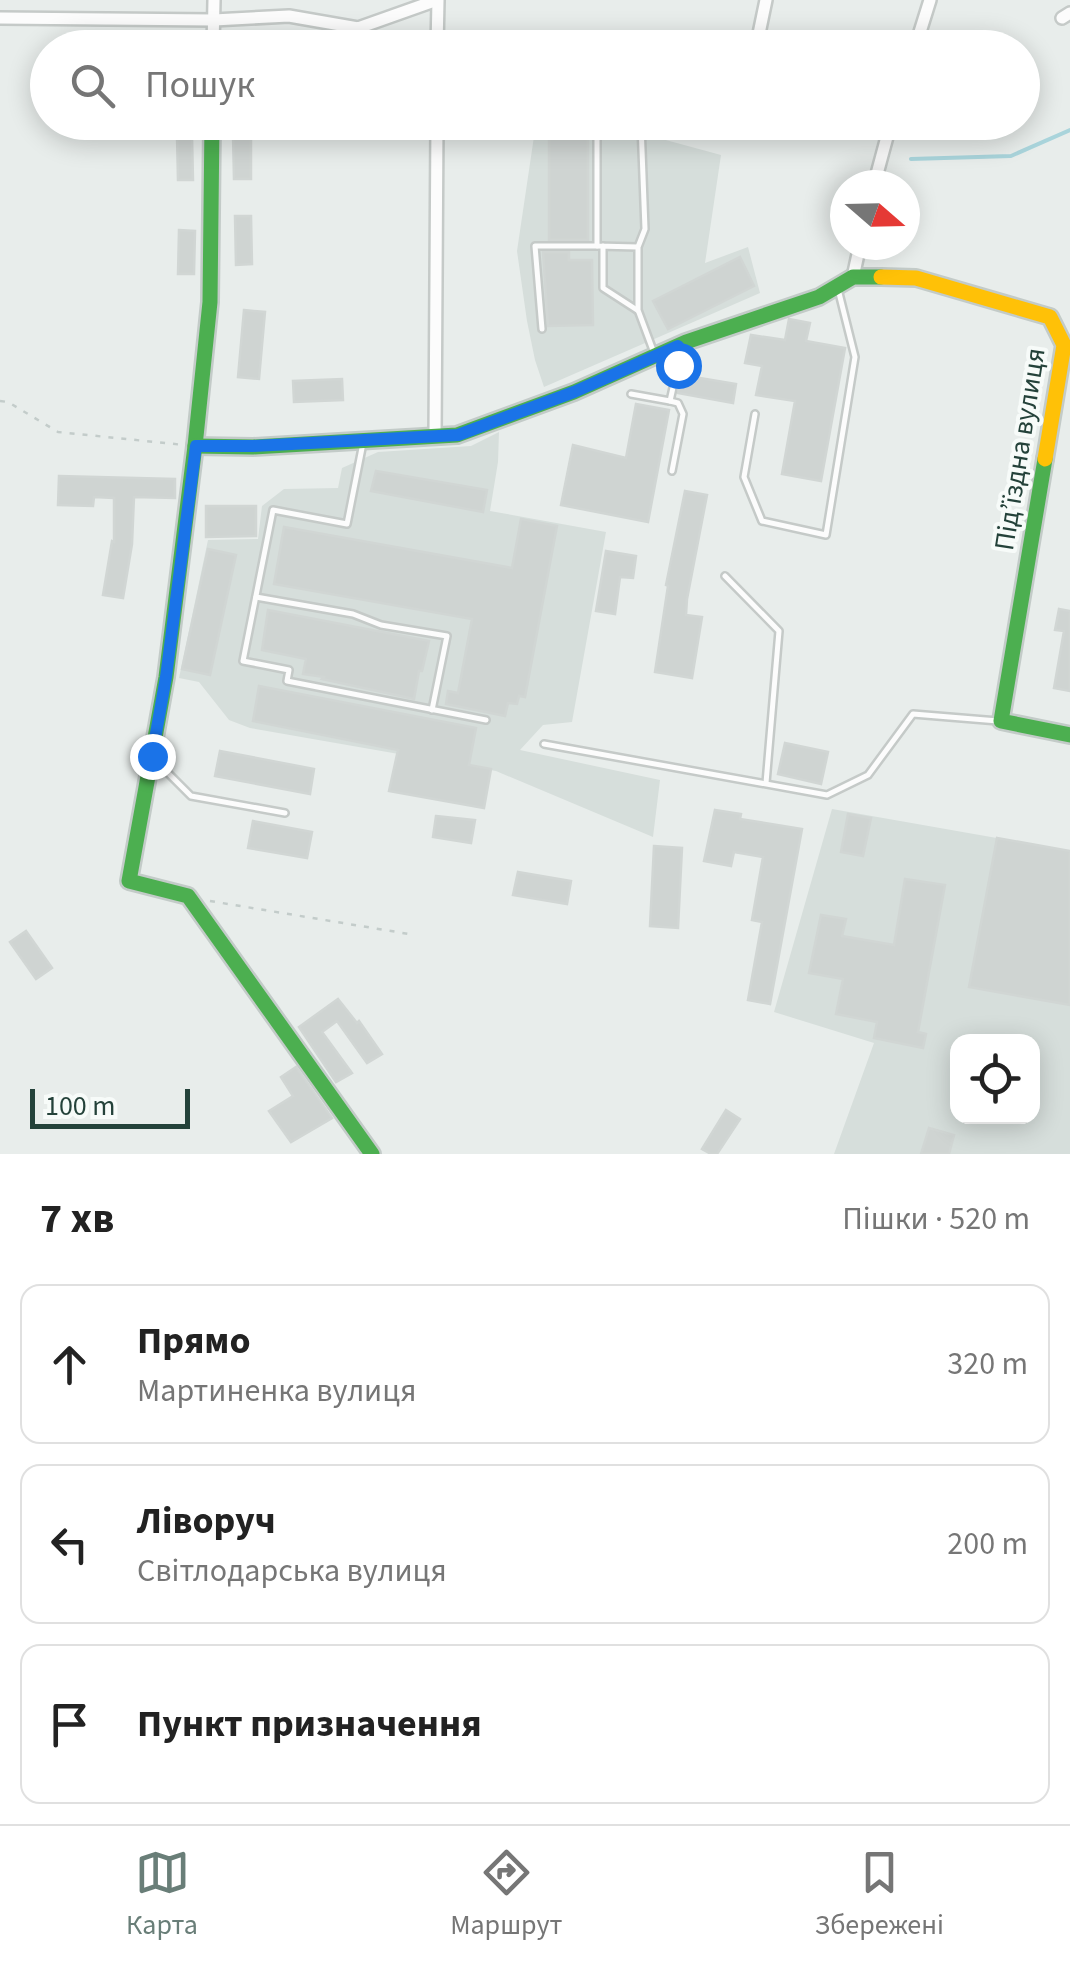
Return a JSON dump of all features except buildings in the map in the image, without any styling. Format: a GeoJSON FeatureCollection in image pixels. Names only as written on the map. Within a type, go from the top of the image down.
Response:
{"type":"FeatureCollection","features":[{"type":"Feature","properties":{"kind":"street"},"geometry":{"type":"LineString","coordinates":[[214,0],[214,30]]}},
{"type":"Feature","properties":{"kind":"street"},"geometry":{"type":"LineString","coordinates":[[0,18],[214,20],[289,16],[358,28],[437,0],[437,30]]}},
{"type":"Feature","properties":{"kind":"street"},"geometry":{"type":"LineString","coordinates":[[760,30],[766,0]]}},
{"type":"Feature","properties":{"kind":"street"},"geometry":{"type":"LineString","coordinates":[[921,30],[930,0]]}},
{"type":"Feature","properties":{"kind":"street"},"geometry":{"type":"LineString","coordinates":[[212,140],[210,302],[196,446],[166,677],[129,881],[189,898],[372,1154]]}},
{"type":"Feature","properties":{"kind":"street"},"geometry":{"type":"LineString","coordinates":[[435,436],[437,140]]}},
{"type":"Feature","properties":{"kind":"street"},"geometry":{"type":"LineString","coordinates":[[878,170],[885,140]]}},
{"type":"Feature","properties":{"kind":"street"},"geometry":{"type":"LineString","coordinates":[[196,446],[458,435],[574,392],[678,346],[818,296],[854,278],[857,260]]}},
{"type":"Feature","properties":{"kind":"street","name":"Під’їздна вулиця"},"geometry":{"type":"LineString","coordinates":[[854,278],[916,278],[1050,317],[1064,344],[1001,721]]}},
{"type":"Feature","properties":{"kind":"street"},"geometry":{"type":"LineString","coordinates":[[1001,721],[1070,735]]}},
{"type":"Feature","properties":{"kind":"lane"},"geometry":{"type":"LineString","coordinates":[[597,140],[603,288],[638,310]]}},
{"type":"Feature","properties":{"kind":"lane"},"geometry":{"type":"LineString","coordinates":[[643,140],[646,229],[638,247],[638,310],[656,356]]}},
{"type":"Feature","properties":{"kind":"lane"},"geometry":{"type":"LineString","coordinates":[[542,329],[535,246],[638,247]]}},
{"type":"Feature","properties":{"kind":"lane"},"geometry":{"type":"LineString","coordinates":[[755,414],[744,477],[762,521],[826,535],[855,357],[837,286]]}},
{"type":"Feature","properties":{"kind":"lane"},"geometry":{"type":"LineString","coordinates":[[670,401],[678,346]]}},
{"type":"Feature","properties":{"kind":"lane"},"geometry":{"type":"LineString","coordinates":[[631,394],[678,403],[683,414],[672,471]]}},
{"type":"Feature","properties":{"kind":"lane"},"geometry":{"type":"LineString","coordinates":[[363,440],[347,524],[273,510],[243,661],[289,670],[287,681],[486,720]]}},
{"type":"Feature","properties":{"kind":"lane"},"geometry":{"type":"LineString","coordinates":[[725,576],[779,631],[766,784]]}},
{"type":"Feature","properties":{"kind":"lane"},"geometry":{"type":"LineString","coordinates":[[256,597],[447,636],[432,710]]}},
{"type":"Feature","properties":{"kind":"lane"},"geometry":{"type":"LineString","coordinates":[[544,744],[827,795],[868,774],[913,714],[1001,721]]}},
{"type":"Feature","properties":{"kind":"lane"},"geometry":{"type":"LineString","coordinates":[[152,756],[192,796],[285,813]]}},
{"type":"Feature","properties":{"kind":"path"},"geometry":{"type":"LineString","coordinates":[[0,402],[8,402],[58,432],[196,446]]}},
{"type":"Feature","properties":{"kind":"path"},"geometry":{"type":"LineString","coordinates":[[189,898],[409,934]]}},
{"type":"Feature","properties":{"kind":"shaded area"},"geometry":{"type":"Polygon","coordinates":[[[533,140],[666,140],[721,155],[705,263],[748,247],[760,293],[544,387],[527,321],[517,251],[533,140]]]}},
{"type":"Feature","properties":{"kind":"shaded area"},"geometry":{"type":"Polygon","coordinates":[[[499,432],[490,511],[606,532],[572,722],[543,725],[520,750],[660,780],[653,837],[496,771],[250,728],[229,720],[199,682],[179,678],[208,540],[258,539],[262,506],[284,489],[338,488],[342,468],[378,452],[471,446],[499,432]]]}},
{"type":"Feature","properties":{"kind":"shaded area"},"geometry":{"type":"Polygon","coordinates":[[[832,809],[1070,851],[1070,1154],[834,1154],[874,1043],[774,1012],[832,809]]]}},
{"type":"Feature","properties":{"kind":"waterway"},"geometry":{"type":"LineString","coordinates":[[911,159],[1011,156],[1070,130]]}},
{"type":"Feature","properties":{"kind":"traffic: fast"},"geometry":{"type":"LineString","coordinates":[[212,140],[210,302],[195,446],[166,677],[129,881],[188,896],[372,1154]]}},
{"type":"Feature","properties":{"kind":"traffic: fast"},"geometry":{"type":"LineString","coordinates":[[195,446],[253,447],[457,435],[574,392],[686,342],[819,297],[853,277],[881,277]]}},
{"type":"Feature","properties":{"kind":"traffic: fast"},"geometry":{"type":"LineString","coordinates":[[1045,459],[1001,721],[1070,735]]}},
{"type":"Feature","properties":{"kind":"traffic: slow"},"geometry":{"type":"LineString","coordinates":[[881,277],[916,278],[1050,317],[1064,345],[1045,459]]}},
{"type":"Feature","properties":{"kind":"route"},"geometry":{"type":"LineString","coordinates":[[152,756],[196,446],[458,435],[574,392],[678,346],[678,365]]}}]}
